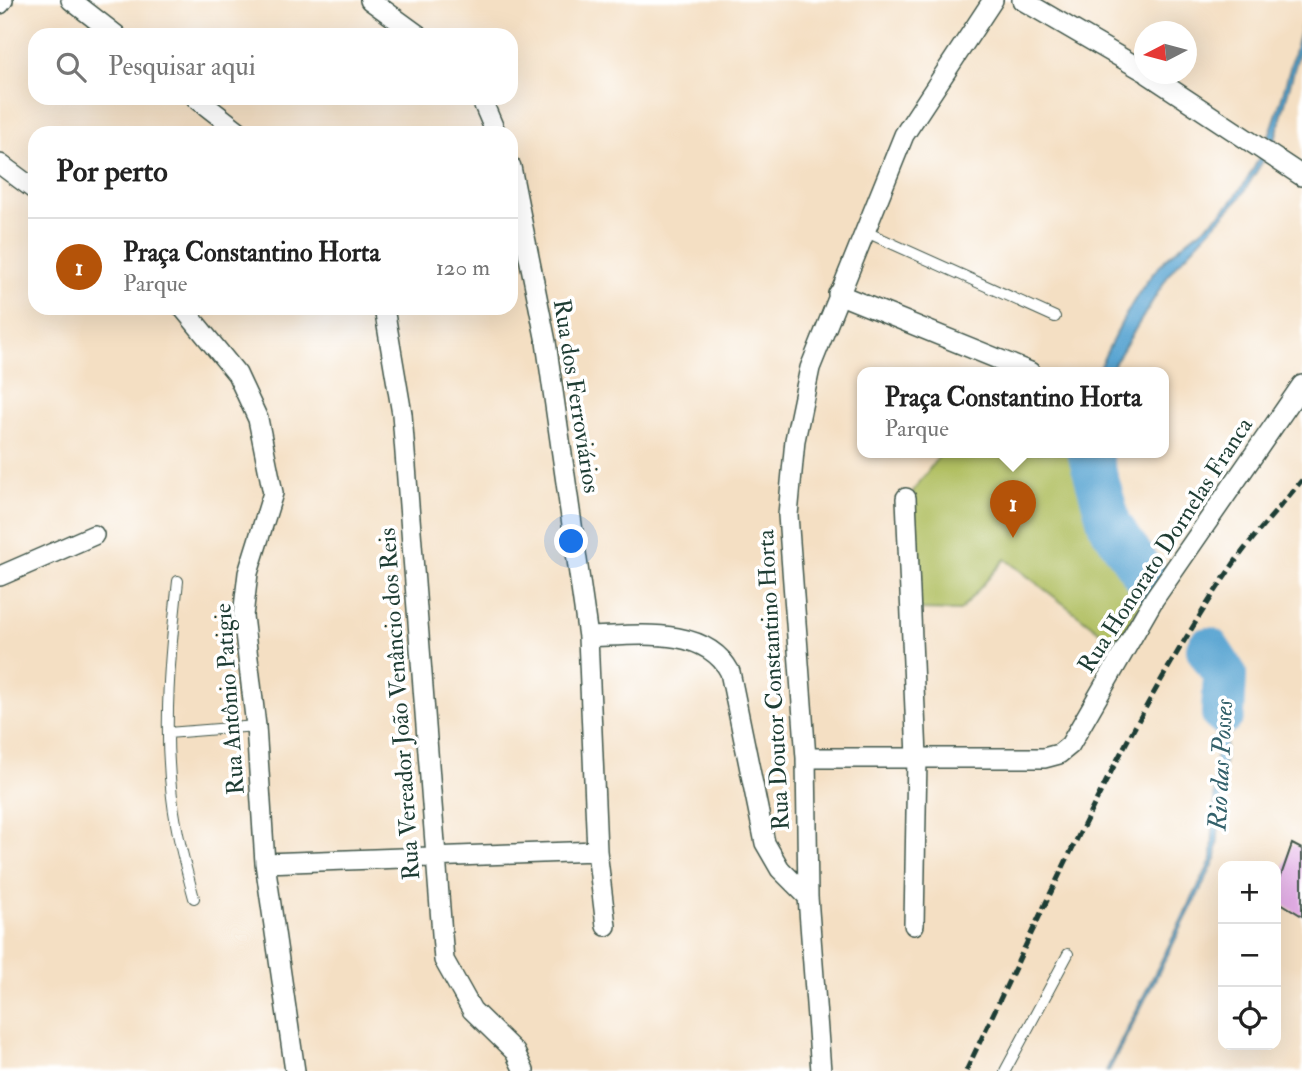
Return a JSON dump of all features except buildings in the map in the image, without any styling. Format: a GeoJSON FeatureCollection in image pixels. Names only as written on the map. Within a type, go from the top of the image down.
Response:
{"type":"FeatureCollection","features":[{"type":"Feature","properties":{"kind":"street"},"geometry":{"type":"LineString","coordinates":[[0,5],[3,0]]}},
{"type":"Feature","properties":{"kind":"street"},"geometry":{"type":"LineString","coordinates":[[71,0],[107,28]]}},
{"type":"Feature","properties":{"kind":"street"},"geometry":{"type":"LineString","coordinates":[[370,0],[408,28]]}},
{"type":"Feature","properties":{"kind":"street","name":"Rua Doutor Constantino Horta"},"geometry":{"type":"LineString","coordinates":[[821,1071],[808,897],[806,758],[788,515],[795,440],[810,368],[863,230],[904,135],[993,0]]}},
{"type":"Feature","properties":{"kind":"street"},"geometry":{"type":"LineString","coordinates":[[1022,0],[1134,65]]}},
{"type":"Feature","properties":{"kind":"street"},"geometry":{"type":"LineString","coordinates":[[1165,84],[1302,176]]}},
{"type":"Feature","properties":{"kind":"street"},"geometry":{"type":"LineString","coordinates":[[205,105],[232,126]]}},
{"type":"Feature","properties":{"kind":"street"},"geometry":{"type":"LineString","coordinates":[[484,105],[493,126]]}},
{"type":"Feature","properties":{"kind":"street"},"geometry":{"type":"LineString","coordinates":[[0,164],[28,185]]}},
{"type":"Feature","properties":{"kind":"street","name":"Rua dos Ferroviários"},"geometry":{"type":"LineString","coordinates":[[518,202],[546,342],[588,637],[597,851],[606,926]]}},
{"type":"Feature","properties":{"kind":"street"},"geometry":{"type":"LineString","coordinates":[[838,293],[1018,367]]}},
{"type":"Feature","properties":{"kind":"street","name":"Rua Antônio Patigie"},"geometry":{"type":"LineString","coordinates":[[189,315],[237,374],[258,419],[273,493],[248,573],[243,616],[256,726],[265,863],[295,1071]]}},
{"type":"Feature","properties":{"kind":"street","name":"Rua Vereador João Venâncio dos Reis"},"geometry":{"type":"LineString","coordinates":[[384,315],[402,414],[434,858],[444,960],[472,1010],[515,1052],[524,1071]]}},
{"type":"Feature","properties":{"kind":"street","name":"Rua Honorato Dornelas Franca"},"geometry":{"type":"LineString","coordinates":[[806,758],[1044,758],[1059,754],[1070,746],[1154,598],[1302,385]]}},
{"type":"Feature","properties":{"kind":"street"},"geometry":{"type":"LineString","coordinates":[[906,498],[917,757],[914,925]]}},
{"type":"Feature","properties":{"kind":"street"},"geometry":{"type":"LineString","coordinates":[[0,576],[94,535]]}},
{"type":"Feature","properties":{"kind":"street"},"geometry":{"type":"LineString","coordinates":[[588,637],[667,635],[709,649],[723,660],[730,672],[765,843],[780,869],[808,897]]}},
{"type":"Feature","properties":{"kind":"street"},"geometry":{"type":"LineString","coordinates":[[265,863],[597,851]]}},
{"type":"Feature","properties":{"kind":"lane"},"geometry":{"type":"LineString","coordinates":[[863,230],[1055,317]]}},
{"type":"Feature","properties":{"kind":"lane"},"geometry":{"type":"LineString","coordinates":[[178,581],[169,661],[168,733],[172,796],[194,898]]}},
{"type":"Feature","properties":{"kind":"lane"},"geometry":{"type":"LineString","coordinates":[[168,733],[256,726]]}},
{"type":"Feature","properties":{"kind":"lane"},"geometry":{"type":"LineString","coordinates":[[1005,1071],[1068,954]]}},
{"type":"Feature","properties":{"kind":"green space"},"geometry":{"type":"Polygon","coordinates":[[[938,458],[1082,458],[1103,527],[1147,594],[1116,644],[1005,559],[960,611],[918,610],[913,491],[938,458]]]}},
{"type":"Feature","properties":{"kind":"water"},"geometry":{"type":"Polygon","coordinates":[[[1302,24],[1302,41],[1274,143],[1240,198],[1171,271],[1113,367],[1100,367],[1143,286],[1172,253],[1227,207],[1248,178],[1269,136],[1302,24]]]}},
{"type":"Feature","properties":{"kind":"water"},"geometry":{"type":"Polygon","coordinates":[[[1082,458],[1106,458],[1130,522],[1158,563],[1141,582],[1103,527],[1082,458]]]}},
{"type":"Feature","properties":{"kind":"water"},"geometry":{"type":"Polygon","coordinates":[[[1217,652],[1232,670],[1216,859],[1109,1071],[1106,1071],[1212,859],[1219,679],[1212,657],[1217,652]]]}},
{"type":"Feature","properties":{"kind":"waterway","name":"Rio das Posses"},"geometry":{"type":"LineString","coordinates":[[1091,458],[1110,525],[1149,581]]}},
{"type":"Feature","properties":{"kind":"waterway","name":"Rio das Posses"},"geometry":{"type":"LineString","coordinates":[[1208,649],[1225,675],[1223,713]]}},
{"type":"Feature","properties":{"kind":"railway"},"geometry":{"type":"LineString","coordinates":[[966,1071],[1087,818],[1153,695],[1188,634],[1235,562],[1302,480]]}},
{"type":"Feature","properties":{"kind":"place","name":"Praça Constantino Horta"},"geometry":{"type":"Point","coordinates":[1013,538]}}]}
